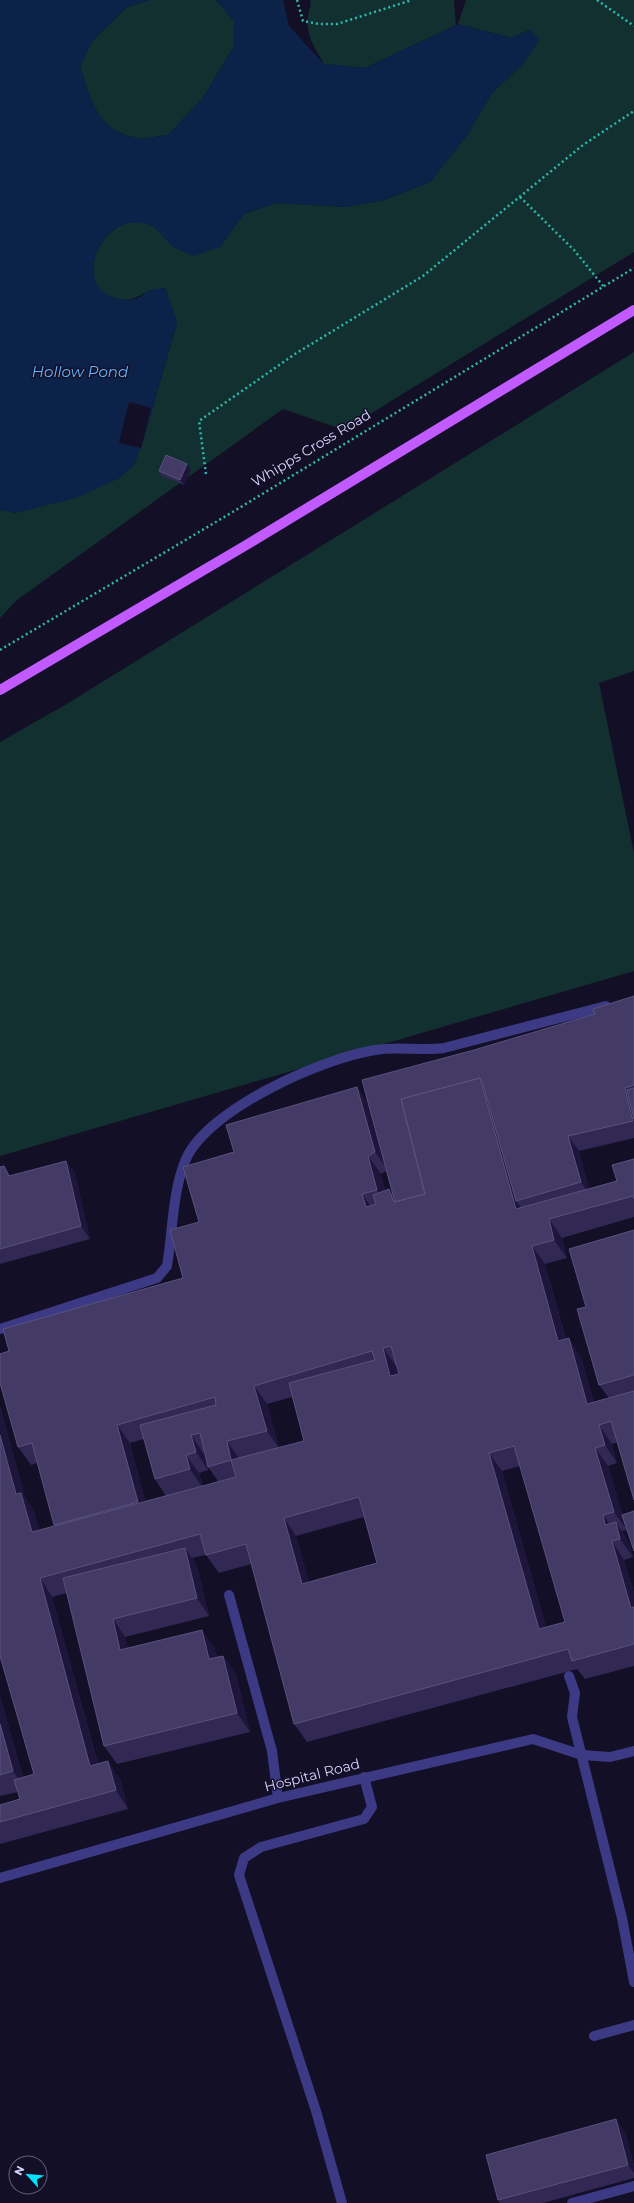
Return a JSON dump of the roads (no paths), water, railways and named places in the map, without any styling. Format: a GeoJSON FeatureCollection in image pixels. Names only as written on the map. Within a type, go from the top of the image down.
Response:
{"type":"FeatureCollection","features":[{"type":"Feature","properties":{"kind":"main road"},"geometry":{"type":"LineString","coordinates":[[0,690],[248,544],[634,310]]}},
{"type":"Feature","properties":{"kind":"lane"},"geometry":{"type":"LineString","coordinates":[[0,1329],[157,1278],[166,1266],[181,1172],[187,1157],[200,1139],[218,1121],[248,1100],[319,1067],[350,1056],[376,1050],[424,1050],[444,1048],[615,1004]]}},
{"type":"Feature","properties":{"kind":"lane"},"geometry":{"type":"LineString","coordinates":[[229,1595],[272,1751],[278,1798]]}},
{"type":"Feature","properties":{"kind":"lane"},"geometry":{"type":"LineString","coordinates":[[569,1676],[575,1693],[572,1717],[622,1918],[634,1982]]}},
{"type":"Feature","properties":{"kind":"lane","name":"Hospital Road"},"geometry":{"type":"LineString","coordinates":[[0,1878],[278,1798],[533,1739],[582,1755],[610,1757],[634,1751]]}},
{"type":"Feature","properties":{"kind":"lane"},"geometry":{"type":"LineString","coordinates":[[342,2203],[316,2111],[240,1875],[244,1858],[261,1847],[364,1820],[372,1807],[364,1777]]}},
{"type":"Feature","properties":{"kind":"lane"},"geometry":{"type":"LineString","coordinates":[[594,2036],[634,2025]]}},
{"type":"Feature","properties":{"kind":"lane"},"geometry":{"type":"LineString","coordinates":[[572,2203],[634,2186]]}},
{"type":"Feature","properties":{"kind":"water","name":"Hollow Pond"},"geometry":{"type":"Polygon","coordinates":[[[0,0],[149,0],[127,7],[93,40],[80,66],[92,102],[104,121],[113,129],[124,135],[137,138],[168,135],[203,98],[234,46],[234,21],[216,0],[283,0],[289,26],[324,64],[365,68],[458,24],[511,38],[530,30],[540,39],[524,63],[491,94],[468,134],[430,182],[384,200],[346,207],[276,203],[244,214],[220,247],[194,256],[174,247],[158,230],[147,224],[128,223],[113,231],[101,243],[95,259],[94,275],[100,289],[113,297],[134,299],[150,290],[165,288],[177,322],[141,448],[134,465],[120,478],[76,498],[16,513],[0,510],[0,0]]]}}]}
